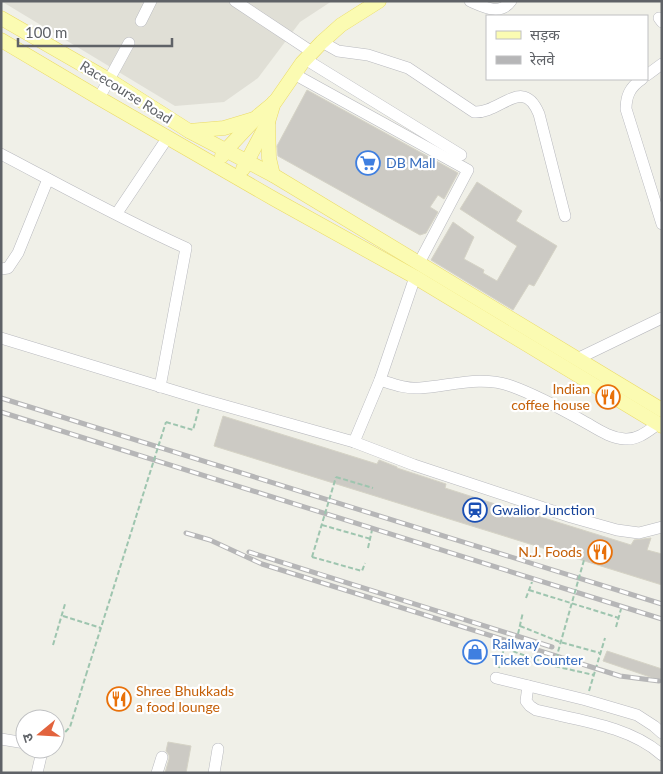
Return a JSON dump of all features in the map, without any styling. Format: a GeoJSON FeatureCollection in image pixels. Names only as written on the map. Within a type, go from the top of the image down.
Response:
{"type":"FeatureCollection","features":[{"type":"Feature","properties":{"kind":"main road"},"geometry":{"type":"LineString","coordinates":[[238,178],[247,162],[262,120],[294,74],[313,51],[342,25],[372,3]]}},
{"type":"Feature","properties":{"kind":"main road","name":"Racecourse Road"},"geometry":{"type":"LineString","coordinates":[[1,18],[109,80],[189,131],[273,176],[577,359],[661,420]]}},
{"type":"Feature","properties":{"kind":"main road","name":"Racecourse Road"},"geometry":{"type":"LineString","coordinates":[[1,40],[168,138],[415,277],[661,420]]}},
{"type":"Feature","properties":{"kind":"main road"},"geometry":{"type":"LineString","coordinates":[[189,131],[224,128],[262,120]]}},
{"type":"Feature","properties":{"kind":"main road"},"geometry":{"type":"LineString","coordinates":[[217,166],[226,150],[262,120]]}},
{"type":"Feature","properties":{"kind":"main road"},"geometry":{"type":"LineString","coordinates":[[262,120],[273,176]]}},
{"type":"Feature","properties":{"kind":"street"},"geometry":{"type":"LineString","coordinates":[[141,21],[151,1]]}},
{"type":"Feature","properties":{"kind":"street"},"geometry":{"type":"LineString","coordinates":[[235,1],[313,51],[461,155]]}},
{"type":"Feature","properties":{"kind":"street"},"geometry":{"type":"LineString","coordinates":[[470,1],[490,9],[499,9],[507,6],[511,1]]}},
{"type":"Feature","properties":{"kind":"street"},"geometry":{"type":"LineString","coordinates":[[99,98],[129,43]]}},
{"type":"Feature","properties":{"kind":"street"},"geometry":{"type":"LineString","coordinates":[[313,51],[338,51],[368,55],[408,68],[474,112],[483,113],[506,100],[518,96],[527,98],[535,104],[539,114],[565,216]]}},
{"type":"Feature","properties":{"kind":"street"},"geometry":{"type":"LineString","coordinates":[[648,74],[662,64]]}},
{"type":"Feature","properties":{"kind":"street"},"geometry":{"type":"LineString","coordinates":[[294,74],[468,170],[419,263]]}},
{"type":"Feature","properties":{"kind":"street"},"geometry":{"type":"LineString","coordinates":[[640,80],[628,94],[626,110],[662,224]]}},
{"type":"Feature","properties":{"kind":"street"},"geometry":{"type":"LineString","coordinates":[[117,214],[168,138]]}},
{"type":"Feature","properties":{"kind":"street"},"geometry":{"type":"LineString","coordinates":[[1,154],[138,226],[186,248],[160,387]]}},
{"type":"Feature","properties":{"kind":"street"},"geometry":{"type":"LineString","coordinates":[[1,269],[8,268],[18,253],[48,179]]}},
{"type":"Feature","properties":{"kind":"street"},"geometry":{"type":"LineString","coordinates":[[354,442],[380,380],[415,277]]}},
{"type":"Feature","properties":{"kind":"street"},"geometry":{"type":"LineString","coordinates":[[577,359],[662,318]]}},
{"type":"Feature","properties":{"kind":"street"},"geometry":{"type":"LineString","coordinates":[[1,338],[160,387],[354,442],[414,465],[571,517],[617,530],[639,533],[662,528]]}},
{"type":"Feature","properties":{"kind":"street"},"geometry":{"type":"LineString","coordinates":[[380,380],[405,388],[421,388],[468,381],[509,385],[538,397],[604,433],[625,440],[640,436],[661,420]]}},
{"type":"Feature","properties":{"kind":"street"},"geometry":{"type":"LineString","coordinates":[[496,678],[586,700],[636,715],[654,726],[662,734]]}},
{"type":"Feature","properties":{"kind":"street"},"geometry":{"type":"LineString","coordinates":[[528,686],[526,701],[536,710],[618,730],[647,744],[662,755]]}},
{"type":"Feature","properties":{"kind":"street"},"geometry":{"type":"LineString","coordinates":[[1,739],[15,742]]}},
{"type":"Feature","properties":{"kind":"street"},"geometry":{"type":"LineString","coordinates":[[214,773],[218,749]]}},
{"type":"Feature","properties":{"kind":"street"},"geometry":{"type":"LineString","coordinates":[[157,773],[162,757]]}},
{"type":"Feature","properties":{"kind":"street"},"geometry":{"type":"LineString","coordinates":[[37,773],[40,759]]}},
{"type":"Feature","properties":{"kind":"path"},"geometry":{"type":"LineString","coordinates":[[65,732],[70,727],[166,422],[193,430],[201,399]]}},
{"type":"Feature","properties":{"kind":"path"},"geometry":{"type":"LineString","coordinates":[[365,563],[362,571],[312,558],[336,477],[373,488]]}},
{"type":"Feature","properties":{"kind":"path"},"geometry":{"type":"LineString","coordinates":[[322,525],[371,539]]}},
{"type":"Feature","properties":{"kind":"path"},"geometry":{"type":"LineString","coordinates":[[368,548],[372,530]]}},
{"type":"Feature","properties":{"kind":"path"},"geometry":{"type":"LineString","coordinates":[[554,666],[584,560]]}},
{"type":"Feature","properties":{"kind":"path"},"geometry":{"type":"LineString","coordinates":[[526,598],[532,582]]}},
{"type":"Feature","properties":{"kind":"path"},"geometry":{"type":"LineString","coordinates":[[529,590],[619,618]]}},
{"type":"Feature","properties":{"kind":"path"},"geometry":{"type":"LineString","coordinates":[[53,645],[65,604]]}},
{"type":"Feature","properties":{"kind":"path"},"geometry":{"type":"LineString","coordinates":[[616,627],[621,609]]}},
{"type":"Feature","properties":{"kind":"path"},"geometry":{"type":"LineString","coordinates":[[518,634],[523,612]]}},
{"type":"Feature","properties":{"kind":"path"},"geometry":{"type":"LineString","coordinates":[[62,615],[101,628]]}},
{"type":"Feature","properties":{"kind":"path"},"geometry":{"type":"LineString","coordinates":[[520,626],[560,642],[600,653]]}},
{"type":"Feature","properties":{"kind":"path"},"geometry":{"type":"LineString","coordinates":[[586,700],[605,638]]}},
{"type":"Feature","properties":{"kind":"path"},"geometry":{"type":"LineString","coordinates":[[496,678],[504,648],[554,666],[594,675]]}},
{"type":"Feature","properties":{"kind":"shaded area"},"geometry":{"type":"Polygon","coordinates":[[[1,1],[332,1],[300,22],[258,78],[224,102],[175,106],[1,1]]]}},
{"type":"Feature","properties":{"kind":"building","name":"DB Mall"},"geometry":{"type":"Polygon","coordinates":[[[307,90],[458,173],[444,199],[438,195],[430,207],[438,212],[426,233],[420,235],[278,156],[277,146],[307,90]]]}},
{"type":"Feature","properties":{"kind":"building"},"geometry":{"type":"Polygon","coordinates":[[[477,182],[522,211],[516,221],[557,246],[534,286],[529,284],[513,310],[431,260],[453,222],[474,237],[464,259],[484,270],[483,273],[497,281],[517,246],[460,209],[477,182]]]}},
{"type":"Feature","properties":{"kind":"building"},"geometry":{"type":"Polygon","coordinates":[[[223,416],[377,464],[379,460],[446,484],[445,488],[511,509],[514,506],[528,513],[631,545],[634,540],[651,538],[647,550],[662,554],[662,585],[214,446],[223,416]]]}},
{"type":"Feature","properties":{"kind":"building"},"geometry":{"type":"Polygon","coordinates":[[[607,651],[662,669],[662,681],[603,661],[607,651]]]}},
{"type":"Feature","properties":{"kind":"building"},"geometry":{"type":"Polygon","coordinates":[[[168,742],[191,746],[186,773],[165,773],[169,759],[166,751],[168,742]]]}},
{"type":"Feature","properties":{"kind":"railway"},"geometry":{"type":"LineString","coordinates":[[1,398],[662,604]]}},
{"type":"Feature","properties":{"kind":"railway"},"geometry":{"type":"LineString","coordinates":[[1,412],[662,619]]}},
{"type":"Feature","properties":{"kind":"railway"},"geometry":{"type":"LineString","coordinates":[[186,533],[210,540],[262,564],[620,676],[659,681]]}},
{"type":"Feature","properties":{"kind":"railway"},"geometry":{"type":"LineString","coordinates":[[249,552],[552,647]]}},
{"type":"Feature","properties":{"kind":"place","name":"DB Mall"},"geometry":{"type":"Point","coordinates":[368,163]}},
{"type":"Feature","properties":{"kind":"place","name":"Indian coffee house"},"geometry":{"type":"Point","coordinates":[608,397]}},
{"type":"Feature","properties":{"kind":"place","name":"Gwalior Junction"},"geometry":{"type":"Point","coordinates":[475,510]}},
{"type":"Feature","properties":{"kind":"place","name":"N.J. Foods"},"geometry":{"type":"Point","coordinates":[600,552]}},
{"type":"Feature","properties":{"kind":"place","name":"Railway Ticket Counter"},"geometry":{"type":"Point","coordinates":[475,652]}},
{"type":"Feature","properties":{"kind":"place","name":"Shree Bhukkads a food lounge"},"geometry":{"type":"Point","coordinates":[119,699]}}]}
